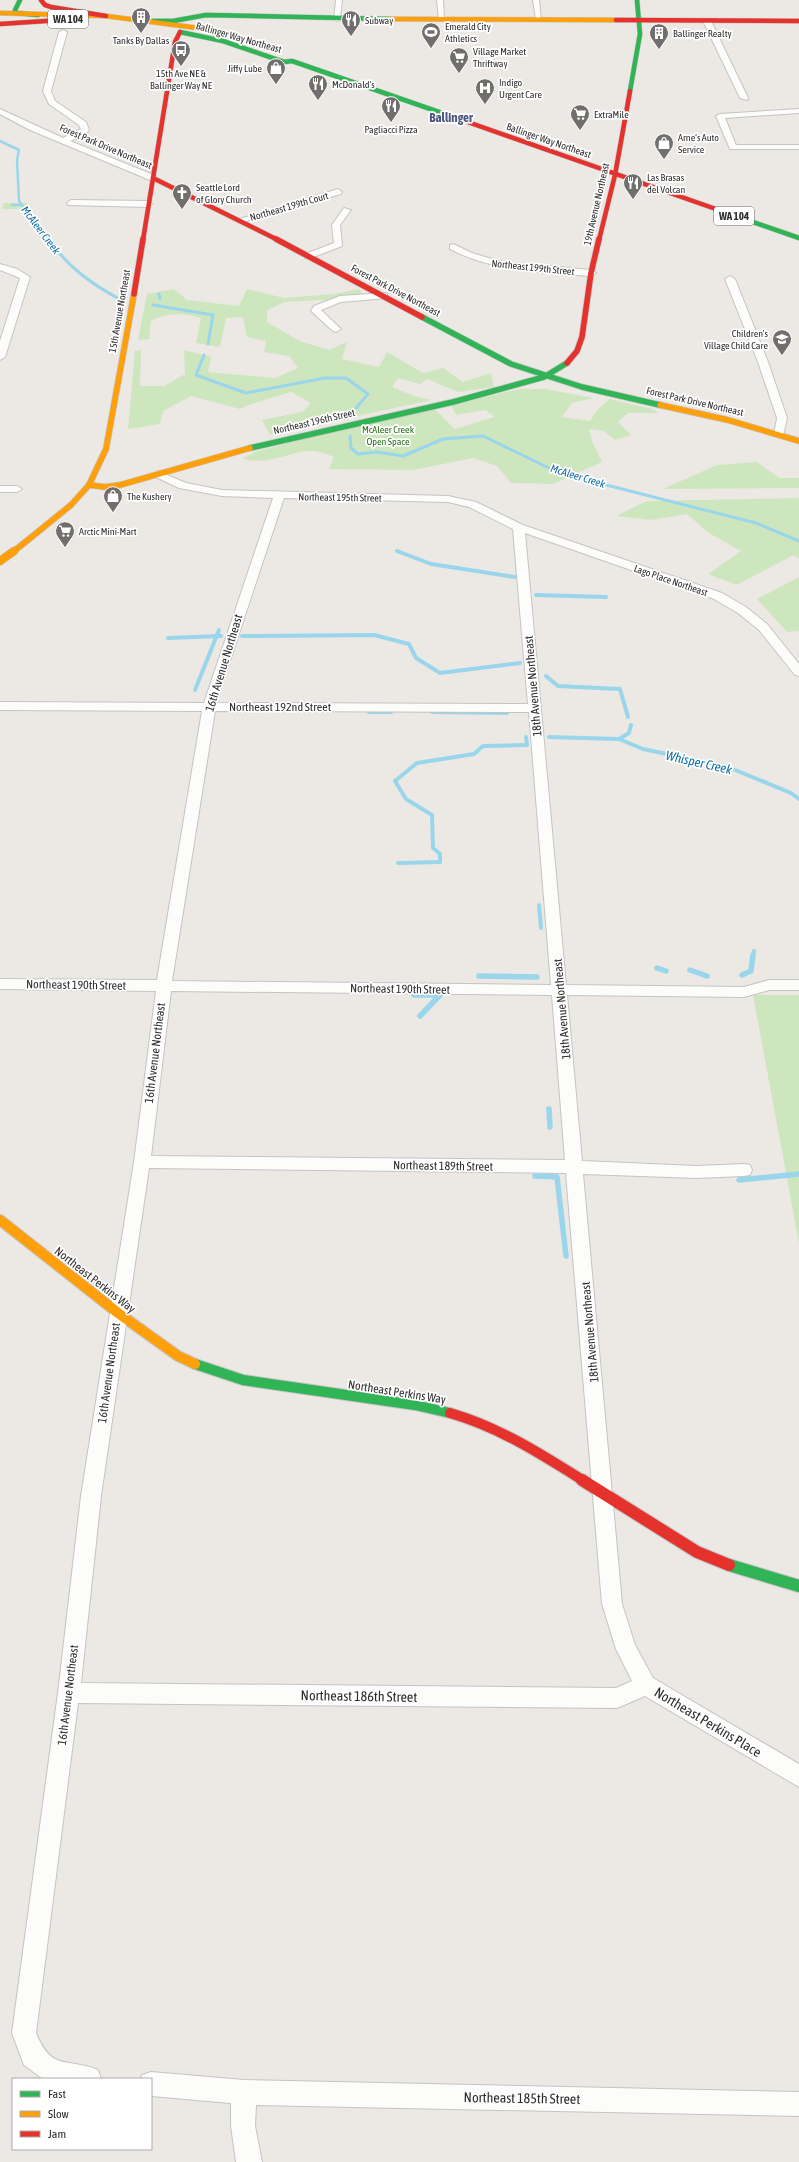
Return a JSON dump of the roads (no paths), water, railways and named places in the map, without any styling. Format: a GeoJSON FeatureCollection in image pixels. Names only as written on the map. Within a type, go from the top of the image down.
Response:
{"type":"FeatureCollection","features":[{"type":"Feature","properties":{"kind":"main road"},"geometry":{"type":"LineString","coordinates":[[20,0],[15,10],[16,13],[43,16]]}},
{"type":"Feature","properties":{"kind":"main road"},"geometry":{"type":"LineString","coordinates":[[41,0],[45,5],[51,7],[106,16]]}},
{"type":"Feature","properties":{"kind":"main road"},"geometry":{"type":"LineString","coordinates":[[636,0],[643,20]]}},
{"type":"Feature","properties":{"kind":"main road"},"geometry":{"type":"LineString","coordinates":[[153,21],[173,21],[198,16],[247,16],[274,11],[337,18],[799,21]]}},
{"type":"Feature","properties":{"kind":"main road","name":"WA 104"},"geometry":{"type":"LineString","coordinates":[[0,13],[106,16],[153,21],[184,29]]}},
{"type":"Feature","properties":{"kind":"main road"},"geometry":{"type":"LineString","coordinates":[[0,17],[43,16],[104,18],[184,29],[206,18],[226,16]]}},
{"type":"Feature","properties":{"kind":"main road","name":"WA 104"},"geometry":{"type":"LineString","coordinates":[[0,17],[76,20],[184,29]]}},
{"type":"Feature","properties":{"kind":"main road"},"geometry":{"type":"LineString","coordinates":[[0,24],[76,20]]}},
{"type":"Feature","properties":{"kind":"main road","name":"19th Avenue Northeast"},"geometry":{"type":"LineString","coordinates":[[544,378],[565,366],[577,350],[582,337],[591,273],[615,176],[636,53],[642,35],[643,20]]}},
{"type":"Feature","properties":{"kind":"main road"},"geometry":{"type":"LineString","coordinates":[[136,25],[165,34],[175,42],[187,38],[207,38]]}},
{"type":"Feature","properties":{"kind":"main road","name":"Ballinger Way Northeast"},"geometry":{"type":"LineString","coordinates":[[184,29],[207,38],[284,62],[292,61],[615,176],[799,238]]}},
{"type":"Feature","properties":{"kind":"main road","name":"Ballinger Way Northeast"},"geometry":{"type":"LineString","coordinates":[[184,29],[248,42],[293,58],[292,61]]}},
{"type":"Feature","properties":{"kind":"main road","name":"15th Avenue Northeast"},"geometry":{"type":"LineString","coordinates":[[0,561],[36,536],[70,506],[89,485],[106,449],[175,42],[184,29]]}},
{"type":"Feature","properties":{"kind":"main road","name":"Forest Park Drive Northeast"},"geometry":{"type":"LineString","coordinates":[[153,178],[240,220],[511,364],[544,378],[587,389],[729,419],[779,434],[799,442]]}},
{"type":"Feature","properties":{"kind":"main road"},"geometry":{"type":"LineString","coordinates":[[149,202],[161,196],[178,194],[193,197]]}},
{"type":"Feature","properties":{"kind":"main road","name":"Northeast 196th Street"},"geometry":{"type":"LineString","coordinates":[[89,485],[109,487],[242,449],[453,402],[544,378]]}},
{"type":"Feature","properties":{"kind":"main road"},"geometry":{"type":"LineString","coordinates":[[106,496],[119,491],[129,482]]}},
{"type":"Feature","properties":{"kind":"main road"},"geometry":{"type":"LineString","coordinates":[[70,506],[88,502]]}},
{"type":"Feature","properties":{"kind":"main road","name":"Northeast Perkins Way"},"geometry":{"type":"LineString","coordinates":[[0,1220],[118,1313],[178,1356],[210,1370],[236,1378],[322,1393],[415,1405],[445,1411],[474,1420],[523,1443],[604,1492],[650,1524],[697,1552],[748,1572],[799,1586]]}},
{"type":"Feature","properties":{"kind":"street"},"geometry":{"type":"LineString","coordinates":[[337,18],[339,0]]}},
{"type":"Feature","properties":{"kind":"street"},"geometry":{"type":"LineString","coordinates":[[440,0],[442,19]]}},
{"type":"Feature","properties":{"kind":"street"},"geometry":{"type":"LineString","coordinates":[[536,0],[539,19]]}},
{"type":"Feature","properties":{"kind":"street"},"geometry":{"type":"LineString","coordinates":[[707,20],[744,98]]}},
{"type":"Feature","properties":{"kind":"street"},"geometry":{"type":"LineString","coordinates":[[63,32],[47,91],[52,102],[83,124],[85,130],[65,140]]}},
{"type":"Feature","properties":{"kind":"street","name":"Forest Park Drive Northeast"},"geometry":{"type":"LineString","coordinates":[[0,111],[33,128],[65,140],[153,178]]}},
{"type":"Feature","properties":{"kind":"street"},"geometry":{"type":"LineString","coordinates":[[799,111],[720,116],[733,147],[799,147]]}},
{"type":"Feature","properties":{"kind":"street","name":"Northeast 199th Court"},"geometry":{"type":"LineString","coordinates":[[240,220],[338,192]]}},
{"type":"Feature","properties":{"kind":"street"},"geometry":{"type":"LineString","coordinates":[[71,203],[149,202]]}},
{"type":"Feature","properties":{"kind":"street"},"geometry":{"type":"LineString","coordinates":[[308,256],[339,244],[336,225],[347,210]]}},
{"type":"Feature","properties":{"kind":"street","name":"Northeast 199th Street"},"geometry":{"type":"LineString","coordinates":[[453,247],[478,260],[497,265],[591,273]]}},
{"type":"Feature","properties":{"kind":"street"},"geometry":{"type":"LineString","coordinates":[[0,267],[14,271],[25,277],[3,331],[0,357]]}},
{"type":"Feature","properties":{"kind":"street"},"geometry":{"type":"LineString","coordinates":[[730,279],[768,374],[782,418],[779,434]]}},
{"type":"Feature","properties":{"kind":"street"},"geometry":{"type":"LineString","coordinates":[[336,329],[316,311],[317,308],[340,299],[384,296]]}},
{"type":"Feature","properties":{"kind":"street","name":"Northeast 195th Street"},"geometry":{"type":"LineString","coordinates":[[158,474],[176,484],[196,490],[279,496],[448,499],[472,504],[519,527]]}},
{"type":"Feature","properties":{"kind":"street"},"geometry":{"type":"LineString","coordinates":[[0,489],[17,489]]}},
{"type":"Feature","properties":{"kind":"street","name":"16th Avenue Northeast"},"geometry":{"type":"LineString","coordinates":[[73,2078],[49,2070],[32,2055],[24,2032],[69,1693],[91,1496],[142,1162],[164,986],[209,706],[279,496]]}},
{"type":"Feature","properties":{"kind":"street","name":"Lago Place Northeast"},"geometry":{"type":"LineString","coordinates":[[519,527],[718,596],[742,610],[763,627],[799,672]]}},
{"type":"Feature","properties":{"kind":"street","name":"18th Avenue Northeast"},"geometry":{"type":"LineString","coordinates":[[519,527],[604,1492]]}},
{"type":"Feature","properties":{"kind":"street","name":"Northeast 192nd Street"},"geometry":{"type":"LineString","coordinates":[[0,706],[535,708]]}},
{"type":"Feature","properties":{"kind":"street","name":"Northeast 190th Street"},"geometry":{"type":"LineString","coordinates":[[0,984],[744,992],[769,986],[799,985]]}},
{"type":"Feature","properties":{"kind":"street","name":"Northeast 189th Street"},"geometry":{"type":"LineString","coordinates":[[142,1162],[576,1167],[696,1172],[744,1170]]}},
{"type":"Feature","properties":{"kind":"street","name":"Northeast Perkins Place"},"geometry":{"type":"LineString","coordinates":[[604,1492],[607,1554],[612,1604],[626,1649],[646,1685],[799,1776]]}},
{"type":"Feature","properties":{"kind":"street","name":"Northeast 186th Street"},"geometry":{"type":"LineString","coordinates":[[69,1693],[617,1698],[646,1685]]}},
{"type":"Feature","properties":{"kind":"street"},"geometry":{"type":"LineString","coordinates":[[152,2084],[244,2092],[243,2126],[249,2162]]}},
{"type":"Feature","properties":{"kind":"street","name":"Northeast 185th Street"},"geometry":{"type":"LineString","coordinates":[[244,2092],[799,2104]]}},
{"type":"Feature","properties":{"kind":"waterway","name":"McAleer Creek"},"geometry":{"type":"LineString","coordinates":[[0,141],[19,150],[17,160],[19,201],[22,205]]}},
{"type":"Feature","properties":{"kind":"waterway","name":"McAleer Creek"},"geometry":{"type":"LineString","coordinates":[[12,205],[22,205]]}},
{"type":"Feature","properties":{"kind":"waterway","name":"McAleer Creek"},"geometry":{"type":"LineString","coordinates":[[22,205],[48,240]]}},
{"type":"Feature","properties":{"kind":"waterway","name":"McAleer Creek"},"geometry":{"type":"LineString","coordinates":[[48,239],[72,267],[90,281],[121,300]]}},
{"type":"Feature","properties":{"kind":"waterway"},"geometry":{"type":"LineString","coordinates":[[159,294],[160,299]]}},
{"type":"Feature","properties":{"kind":"waterway","name":"McAleer Creek"},"geometry":{"type":"LineString","coordinates":[[153,305],[213,315],[208,344]]}},
{"type":"Feature","properties":{"kind":"waterway","name":"McAleer Creek"},"geometry":{"type":"LineString","coordinates":[[204,355],[196,375],[246,393],[325,378],[346,378],[368,394],[351,414]]}},
{"type":"Feature","properties":{"kind":"waterway","name":"McAleer Creek"},"geometry":{"type":"LineString","coordinates":[[350,436],[351,448],[358,454],[377,452],[403,456],[443,439],[483,436],[559,473],[756,523],[799,541]]}},
{"type":"Feature","properties":{"kind":"waterway"},"geometry":{"type":"LineString","coordinates":[[399,552],[397,551],[431,564],[515,577]]}},
{"type":"Feature","properties":{"kind":"waterway"},"geometry":{"type":"LineString","coordinates":[[536,595],[606,597]]}},
{"type":"Feature","properties":{"kind":"waterway"},"geometry":{"type":"LineString","coordinates":[[217,636],[219,630]]}},
{"type":"Feature","properties":{"kind":"waterway"},"geometry":{"type":"LineString","coordinates":[[242,636],[374,635],[409,644],[416,658],[440,673],[520,663]]}},
{"type":"Feature","properties":{"kind":"waterway"},"geometry":{"type":"LineString","coordinates":[[168,638],[217,636]]}},
{"type":"Feature","properties":{"kind":"waterway"},"geometry":{"type":"LineString","coordinates":[[195,690],[217,636]]}},
{"type":"Feature","properties":{"kind":"waterway"},"geometry":{"type":"LineString","coordinates":[[217,636],[221,636]]}},
{"type":"Feature","properties":{"kind":"waterway","name":"Whisper Creek"},"geometry":{"type":"LineString","coordinates":[[546,676],[558,686],[620,689],[628,717]]}},
{"type":"Feature","properties":{"kind":"waterway"},"geometry":{"type":"LineString","coordinates":[[369,712],[391,712]]}},
{"type":"Feature","properties":{"kind":"waterway"},"geometry":{"type":"LineString","coordinates":[[432,712],[507,713]]}},
{"type":"Feature","properties":{"kind":"waterway","name":"Whisper Creek"},"geometry":{"type":"LineString","coordinates":[[619,739],[629,733],[631,725]]}},
{"type":"Feature","properties":{"kind":"waterway"},"geometry":{"type":"LineString","coordinates":[[398,863],[440,862],[440,854],[433,848],[432,815],[406,799],[395,781],[417,763],[474,754],[483,746],[527,745],[526,737]]}},
{"type":"Feature","properties":{"kind":"waterway","name":"Whisper Creek"},"geometry":{"type":"LineString","coordinates":[[549,737],[619,739]]}},
{"type":"Feature","properties":{"kind":"waterway","name":"Whisper Creek"},"geometry":{"type":"LineString","coordinates":[[619,739],[643,749],[728,767],[791,793],[799,799]]}},
{"type":"Feature","properties":{"kind":"waterway"},"geometry":{"type":"LineString","coordinates":[[539,905],[541,928]]}},
{"type":"Feature","properties":{"kind":"waterway"},"geometry":{"type":"LineString","coordinates":[[753,956],[754,951]]}},
{"type":"Feature","properties":{"kind":"waterway"},"geometry":{"type":"LineString","coordinates":[[742,975],[751,971],[753,955]]}},
{"type":"Feature","properties":{"kind":"waterway"},"geometry":{"type":"LineString","coordinates":[[657,968],[666,971]]}},
{"type":"Feature","properties":{"kind":"waterway"},"geometry":{"type":"LineString","coordinates":[[690,970],[707,976]]}},
{"type":"Feature","properties":{"kind":"waterway"},"geometry":{"type":"LineString","coordinates":[[479,976],[537,977]]}},
{"type":"Feature","properties":{"kind":"waterway"},"geometry":{"type":"LineString","coordinates":[[414,995],[440,995],[420,1016]]}},
{"type":"Feature","properties":{"kind":"waterway"},"geometry":{"type":"LineString","coordinates":[[549,1109],[550,1127]]}},
{"type":"Feature","properties":{"kind":"waterway"},"geometry":{"type":"LineString","coordinates":[[739,1180],[799,1174]]}},
{"type":"Feature","properties":{"kind":"waterway"},"geometry":{"type":"LineString","coordinates":[[535,1176],[557,1177],[566,1256]]}},
{"type":"Feature","properties":{"kind":"place","name":"Tanks By Dallas"},"geometry":{"type":"Point","coordinates":[141,34]}},
{"type":"Feature","properties":{"kind":"place","name":"Subway"},"geometry":{"type":"Point","coordinates":[351,37]}},
{"type":"Feature","properties":{"kind":"place","name":"Emerald City Athletics"},"geometry":{"type":"Point","coordinates":[431,49]}},
{"type":"Feature","properties":{"kind":"place","name":"Ballinger Realty"},"geometry":{"type":"Point","coordinates":[659,50]}},
{"type":"Feature","properties":{"kind":"place","name":"15th Ave NE & Ballinger Way NE"},"geometry":{"type":"Point","coordinates":[181,67]}},
{"type":"Feature","properties":{"kind":"place","name":"Village Market Thriftway"},"geometry":{"type":"Point","coordinates":[459,74]}},
{"type":"Feature","properties":{"kind":"place","name":"Jiffy Lube"},"geometry":{"type":"Point","coordinates":[276,85]}},
{"type":"Feature","properties":{"kind":"place","name":"McDonald's"},"geometry":{"type":"Point","coordinates":[318,101]}},
{"type":"Feature","properties":{"kind":"place","name":"Indigo Urgent Care"},"geometry":{"type":"Point","coordinates":[485,105]}},
{"type":"Feature","properties":{"kind":"place","name":"Pagliacci Pizza"},"geometry":{"type":"Point","coordinates":[391,123]}},
{"type":"Feature","properties":{"kind":"place","name":"ExtraMile"},"geometry":{"type":"Point","coordinates":[580,131]}},
{"type":"Feature","properties":{"kind":"place","name":"Arne’s Auto Service"},"geometry":{"type":"Point","coordinates":[664,160]}},
{"type":"Feature","properties":{"kind":"place","name":"Las Brasas del Volcan"},"geometry":{"type":"Point","coordinates":[633,200]}},
{"type":"Feature","properties":{"kind":"place","name":"Seattle Lord of Glory Church"},"geometry":{"type":"Point","coordinates":[182,210]}},
{"type":"Feature","properties":{"kind":"place","name":"Children's Village Child Care"},"geometry":{"type":"Point","coordinates":[782,356]}},
{"type":"Feature","properties":{"kind":"place","name":"The Kushery"},"geometry":{"type":"Point","coordinates":[113,513]}},
{"type":"Feature","properties":{"kind":"place","name":"Arctic Mini-Mart"},"geometry":{"type":"Point","coordinates":[65,548]}},
{"type":"Feature","properties":{"kind":"district","name":"Ballinger"},"geometry":{"type":"Point","coordinates":[451,117]}},
{"type":"Feature","properties":{"kind":"park label","name":"McAleer Creek Open Space"},"geometry":{"type":"Point","coordinates":[388,434]}}]}
